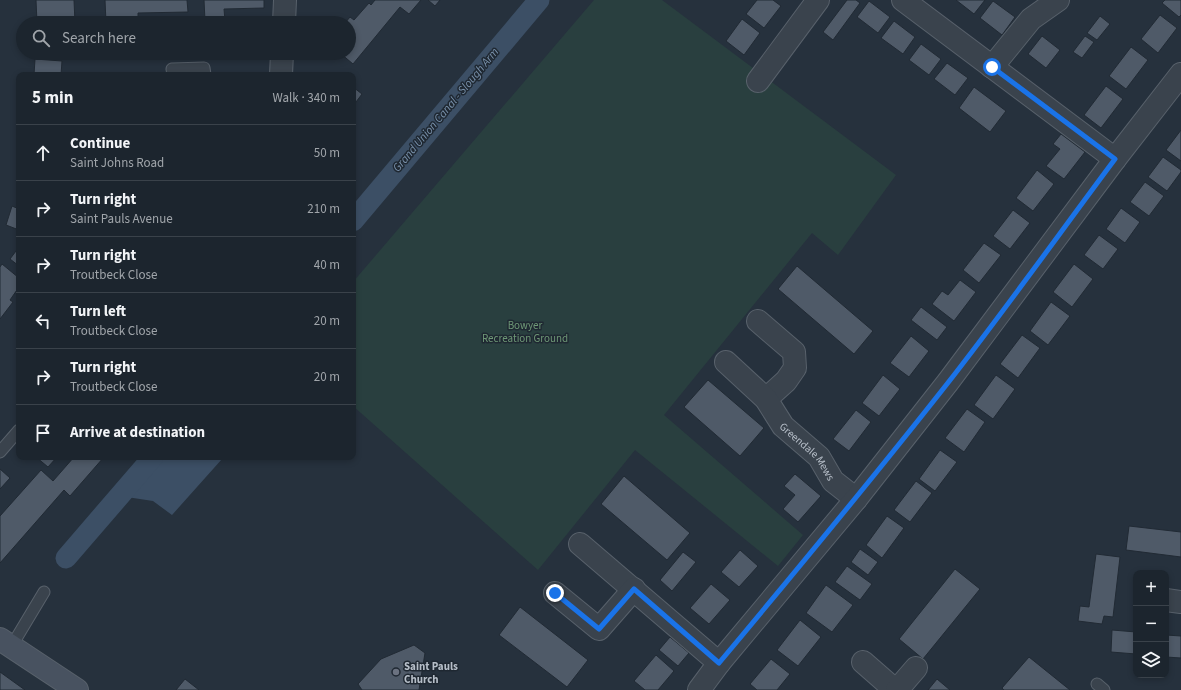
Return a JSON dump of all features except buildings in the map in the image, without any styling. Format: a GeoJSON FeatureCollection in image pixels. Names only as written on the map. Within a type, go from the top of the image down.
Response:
{"type":"FeatureCollection","features":[{"type":"Feature","properties":{"kind":"main road"},"geometry":{"type":"LineString","coordinates":[[6,643],[77,690]]}},
{"type":"Feature","properties":{"kind":"street"},"geometry":{"type":"LineString","coordinates":[[284,16],[285,0]]}},
{"type":"Feature","properties":{"kind":"street"},"geometry":{"type":"LineString","coordinates":[[758,81],[818,0]]}},
{"type":"Feature","properties":{"kind":"street"},"geometry":{"type":"LineString","coordinates":[[903,0],[1115,159]]}},
{"type":"Feature","properties":{"kind":"street"},"geometry":{"type":"LineString","coordinates":[[992,67],[1031,19],[1058,0]]}},
{"type":"Feature","properties":{"kind":"street"},"geometry":{"type":"LineString","coordinates":[[281,72],[282,60]]}},
{"type":"Feature","properties":{"kind":"street"},"geometry":{"type":"LineString","coordinates":[[699,690],[719,663],[856,499],[948,382],[1115,159],[1181,74]]}},
{"type":"Feature","properties":{"kind":"street"},"geometry":{"type":"LineString","coordinates":[[758,321],[794,352],[795,368],[786,381],[766,399]]}},
{"type":"Feature","properties":{"kind":"street","name":"Greendale Mews"},"geometry":{"type":"LineString","coordinates":[[726,362],[766,399],[783,426],[819,457],[833,481],[856,499]]}},
{"type":"Feature","properties":{"kind":"street"},"geometry":{"type":"LineString","coordinates":[[580,544],[719,663]]}},
{"type":"Feature","properties":{"kind":"street"},"geometry":{"type":"LineString","coordinates":[[555,593],[599,629],[634,589]]}},
{"type":"Feature","properties":{"kind":"street"},"geometry":{"type":"LineString","coordinates":[[1169,600],[1181,602]]}},
{"type":"Feature","properties":{"kind":"street"},"geometry":{"type":"LineString","coordinates":[[863,662],[896,690],[916,668]]}},
{"type":"Feature","properties":{"kind":"lane"},"geometry":{"type":"LineString","coordinates":[[172,72],[172,69],[204,68],[205,72]]}},
{"type":"Feature","properties":{"kind":"lane"},"geometry":{"type":"LineString","coordinates":[[0,452],[16,433]]}},
{"type":"Feature","properties":{"kind":"lane"},"geometry":{"type":"LineString","coordinates":[[6,643],[44,592]]}},
{"type":"Feature","properties":{"kind":"green space","name":"Bowyer Recreation Ground"},"geometry":{"type":"Polygon","coordinates":[[[594,0],[662,0],[896,175],[838,255],[812,233],[664,415],[803,535],[778,566],[635,450],[538,570],[356,409],[356,278],[594,0]]]}},
{"type":"Feature","properties":{"kind":"water"},"geometry":{"type":"Polygon","coordinates":[[[150,460],[221,460],[172,515],[153,501],[120,496],[150,460]]]}},
{"type":"Feature","properties":{"kind":"waterway","name":"Grand Union Canal - Slough Arm"},"geometry":{"type":"LineString","coordinates":[[356,217],[539,0]]}},
{"type":"Feature","properties":{"kind":"waterway","name":"Grand Union Canal - Slough Arm"},"geometry":{"type":"LineString","coordinates":[[66,558],[150,460]]}},
{"type":"Feature","properties":{"kind":"place","name":"Saint Pauls Church"},"geometry":{"type":"Point","coordinates":[396,672]}},
{"type":"Feature","properties":{"kind":"route"},"geometry":{"type":"LineString","coordinates":[[555,593],[599,629],[634,589],[719,663],[801,566],[948,382],[1115,159],[992,67]]}}]}
